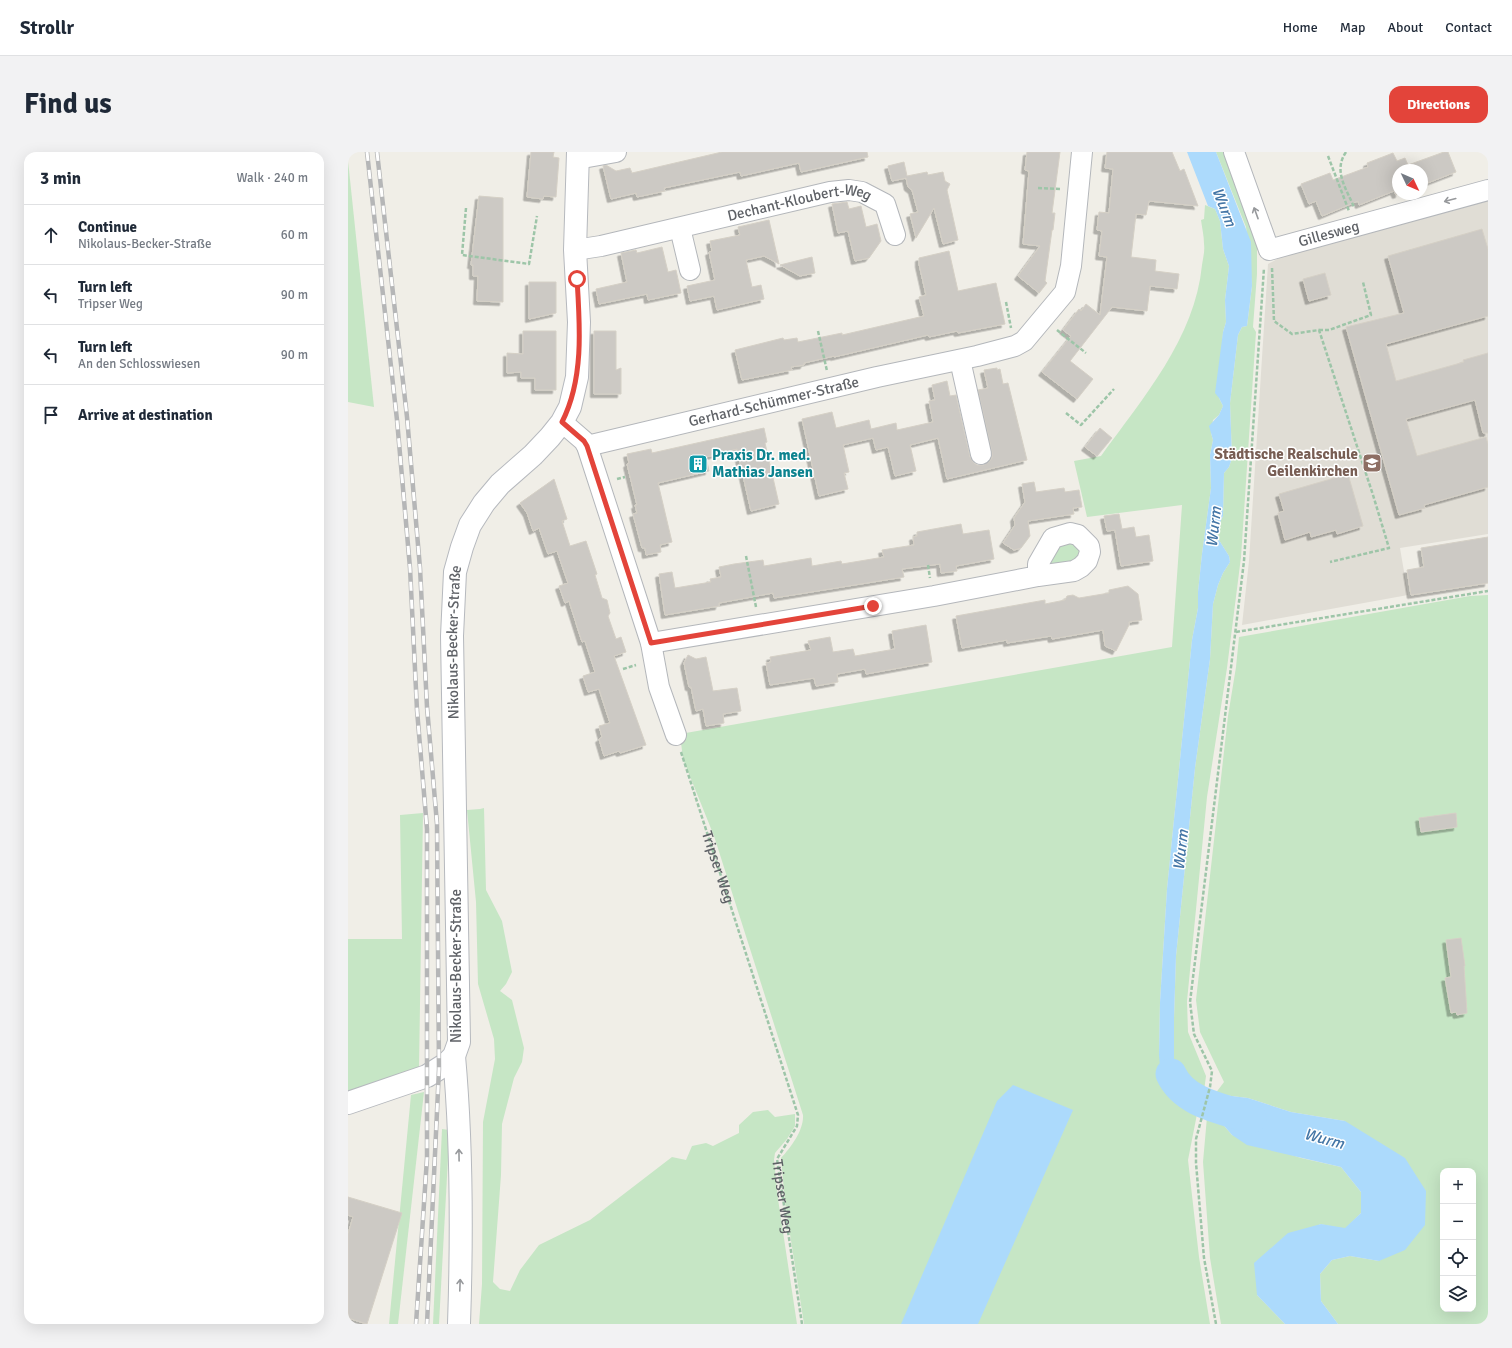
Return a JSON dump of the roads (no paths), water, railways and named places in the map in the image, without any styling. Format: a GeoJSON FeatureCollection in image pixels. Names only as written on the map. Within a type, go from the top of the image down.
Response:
{"type":"FeatureCollection","features":[{"type":"Feature","properties":{"kind":"main road","name":"Nikolaus-Becker-Straße"},"geometry":{"type":"LineString","coordinates":[[348,1103],[427,1076],[446,1064],[454,1056],[459,1042],[452,636],[455,572],[470,525],[484,503],[500,484],[533,455],[550,437],[562,422],[570,407],[577,377],[579,322],[576,250],[578,155]]}},
{"type":"Feature","properties":{"kind":"main road"},"geometry":{"type":"LineString","coordinates":[[454,1056],[458,1094],[462,1252],[459,1324]]}},
{"type":"Feature","properties":{"kind":"street"},"geometry":{"type":"LineString","coordinates":[[578,155],[616,152]]}},
{"type":"Feature","properties":{"kind":"street","name":"Gerhard-Schümmer-Straße"},"geometry":{"type":"LineString","coordinates":[[587,446],[877,377],[960,360],[1015,346],[1024,341],[1065,292],[1071,266],[1082,152]]}},
{"type":"Feature","properties":{"kind":"street","name":"Gillesweg"},"geometry":{"type":"LineString","coordinates":[[1234,152],[1268,254],[1358,225],[1488,190]]}},
{"type":"Feature","properties":{"kind":"street","name":"Dechant-Kloubert-Weg"},"geometry":{"type":"LineString","coordinates":[[576,250],[601,246],[680,228],[830,192],[849,190],[862,192],[885,204],[895,235]]}},
{"type":"Feature","properties":{"kind":"street"},"geometry":{"type":"LineString","coordinates":[[680,228],[690,270]]}},
{"type":"Feature","properties":{"kind":"street"},"geometry":{"type":"LineString","coordinates":[[960,360],[981,454]]}},
{"type":"Feature","properties":{"kind":"street"},"geometry":{"type":"LineString","coordinates":[[562,422],[584,441],[587,446],[651,643],[659,687],[676,735]]}},
{"type":"Feature","properties":{"kind":"street"},"geometry":{"type":"LineString","coordinates":[[651,643],[934,596],[1038,576]]}},
{"type":"Feature","properties":{"kind":"water"},"geometry":{"type":"Polygon","coordinates":[[[1187,152],[1216,152],[1251,242],[1252,286],[1247,326],[1242,327],[1238,335],[1230,403],[1232,458],[1229,467],[1224,473],[1223,516],[1218,527],[1217,537],[1229,556],[1230,562],[1218,585],[1213,604],[1210,659],[1195,768],[1176,956],[1174,1061],[1180,1075],[1189,1084],[1204,1091],[1198,1109],[1186,1103],[1173,1093],[1161,1076],[1159,1055],[1160,1002],[1167,889],[1192,640],[1198,608],[1202,554],[1211,488],[1210,455],[1213,440],[1209,426],[1219,415],[1223,406],[1215,393],[1223,332],[1226,322],[1225,300],[1229,266],[1223,249],[1220,221],[1215,209],[1208,206],[1187,152]]]}},
{"type":"Feature","properties":{"kind":"water"},"geometry":{"type":"Polygon","coordinates":[[[1013,1085],[1073,1110],[978,1324],[901,1324],[997,1101],[1013,1085]]]}},
{"type":"Feature","properties":{"kind":"water"},"geometry":{"type":"Polygon","coordinates":[[[1215,1094],[1248,1098],[1291,1112],[1345,1121],[1405,1158],[1426,1191],[1425,1225],[1405,1250],[1379,1261],[1350,1256],[1332,1260],[1320,1274],[1321,1301],[1338,1324],[1285,1324],[1257,1295],[1254,1263],[1288,1233],[1321,1224],[1345,1228],[1361,1213],[1361,1192],[1341,1167],[1247,1145],[1232,1135],[1219,1120],[1207,1117],[1215,1094]]]}},
{"type":"Feature","properties":{"kind":"waterway","name":"Wurm"},"geometry":{"type":"LineString","coordinates":[[1171,1074],[1177,1084],[1185,1092],[1205,1104],[1251,1118]]}},
{"type":"Feature","properties":{"kind":"railway"},"geometry":{"type":"LineString","coordinates":[[367,152],[397,420],[410,568],[417,710],[427,829],[427,1158],[416,1324]]}},
{"type":"Feature","properties":{"kind":"railway"},"geometry":{"type":"LineString","coordinates":[[377,152],[407,417],[420,568],[427,707],[437,824],[439,1069],[427,1324]]}},
{"type":"Feature","properties":{"kind":"place","name":"Städtische Realschule Geilenkirchen"},"geometry":{"type":"Point","coordinates":[1372,463]}},
{"type":"Feature","properties":{"kind":"place","name":"Praxis Dr. med. Mathias Jansen"},"geometry":{"type":"Point","coordinates":[698,464]}}]}
